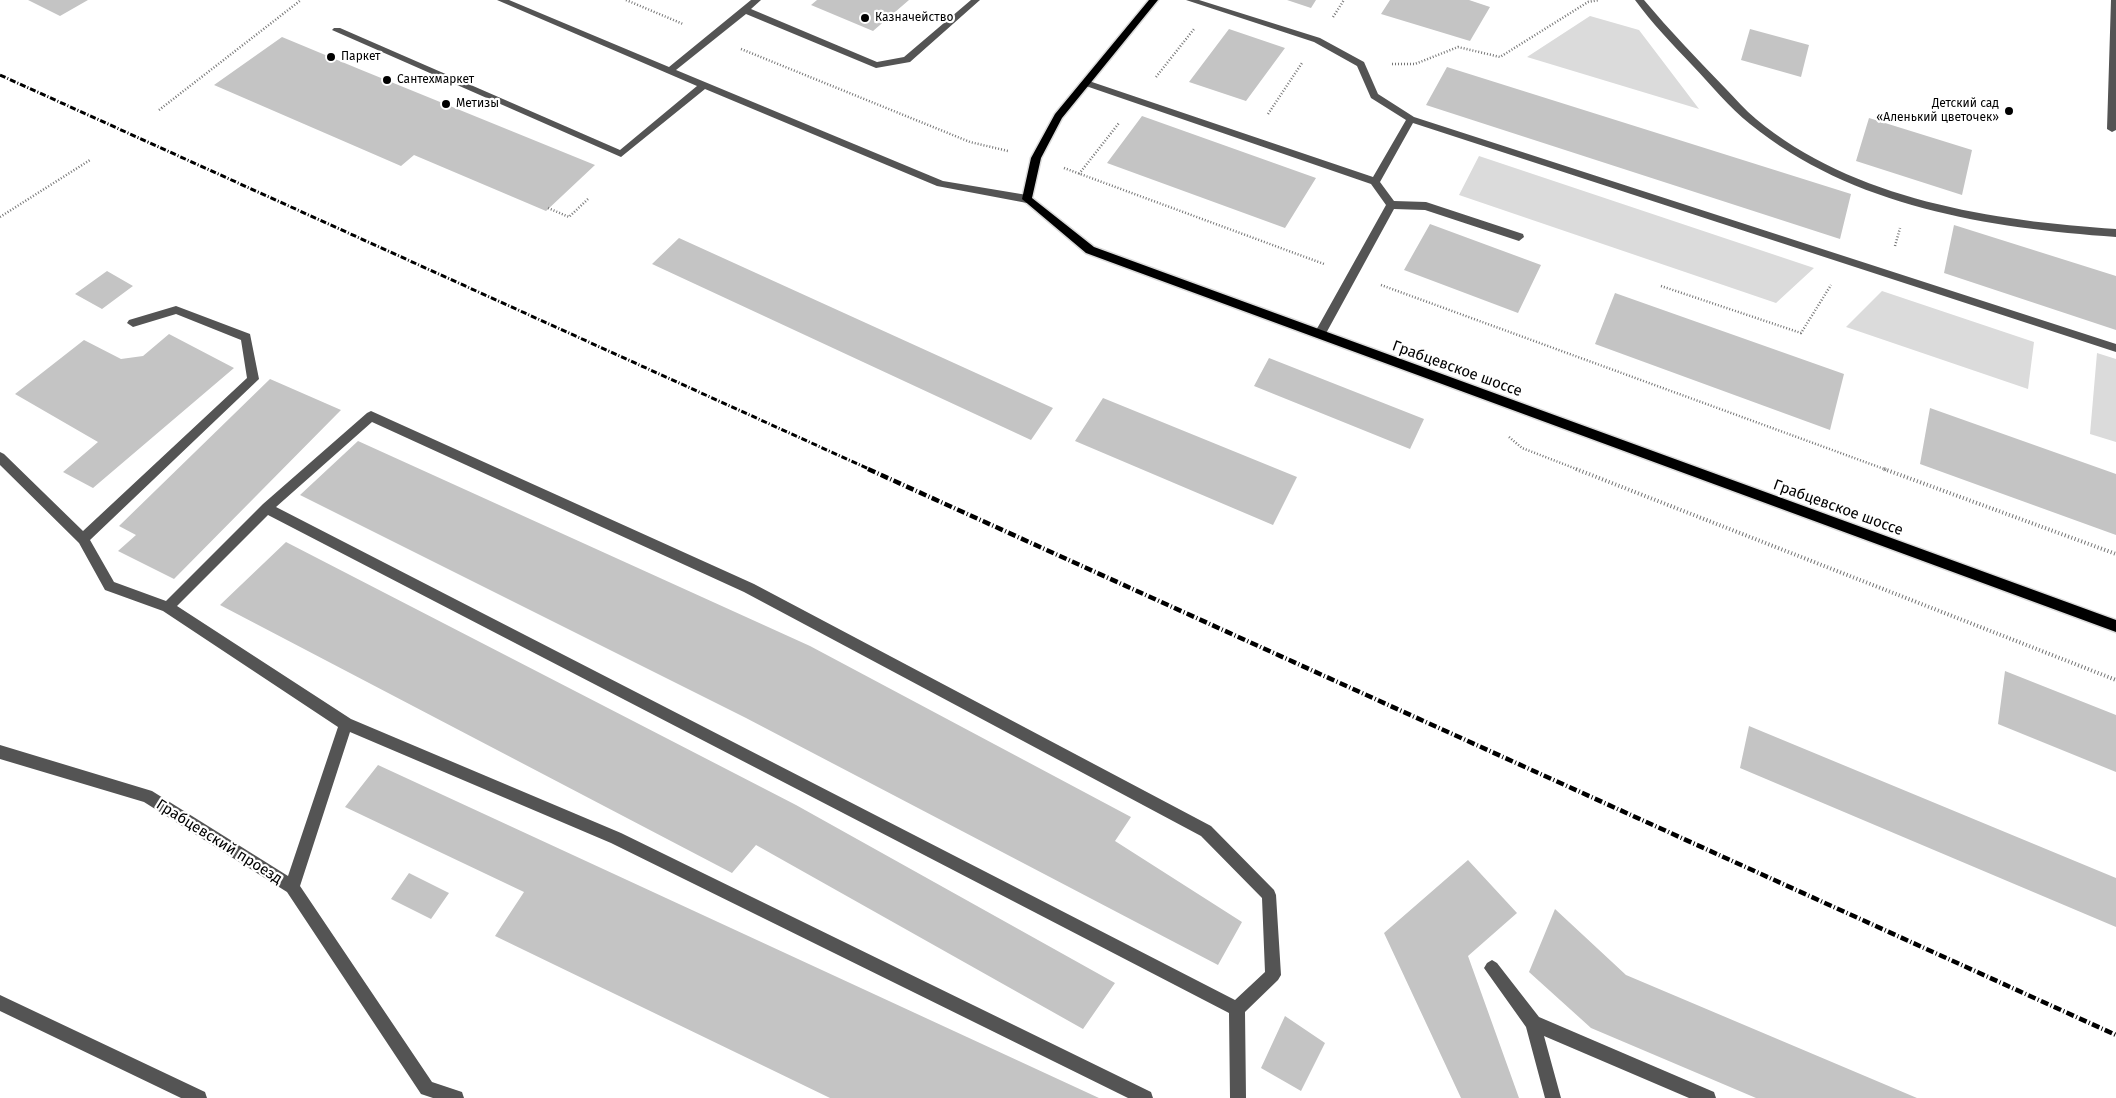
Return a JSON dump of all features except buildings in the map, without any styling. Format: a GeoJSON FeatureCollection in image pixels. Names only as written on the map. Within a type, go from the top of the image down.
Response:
{"type":"FeatureCollection","features":[{"type":"Feature","properties":{"kind":"main road"},"geometry":{"type":"LineString","coordinates":[[1027,199],[1036,158],[1058,116],[1154,0]]}},
{"type":"Feature","properties":{"kind":"main road","name":"Грабцевское шоссе"},"geometry":{"type":"LineString","coordinates":[[1027,199],[1090,250],[2116,626]]}},
{"type":"Feature","properties":{"kind":"street"},"geometry":{"type":"LineString","coordinates":[[501,0],[941,184],[1027,199]]}},
{"type":"Feature","properties":{"kind":"street"},"geometry":{"type":"LineString","coordinates":[[669,70],[758,0]]}},
{"type":"Feature","properties":{"kind":"street"},"geometry":{"type":"LineString","coordinates":[[745,10],[876,65],[907,60],[976,0]]}},
{"type":"Feature","properties":{"kind":"street"},"geometry":{"type":"LineString","coordinates":[[1190,0],[1317,40],[1361,64],[1374,96],[1410,119],[2116,348]]}},
{"type":"Feature","properties":{"kind":"street"},"geometry":{"type":"LineString","coordinates":[[1639,0],[1685,54],[1755,124],[1835,174],[1906,200],[1984,220],[2055,230],[2116,233]]}},
{"type":"Feature","properties":{"kind":"street"},"geometry":{"type":"LineString","coordinates":[[2112,129],[2115,0]]}},
{"type":"Feature","properties":{"kind":"street"},"geometry":{"type":"LineString","coordinates":[[336,30],[621,154],[704,85]]}},
{"type":"Feature","properties":{"kind":"street"},"geometry":{"type":"LineString","coordinates":[[1086,83],[1375,182],[1391,205]]}},
{"type":"Feature","properties":{"kind":"street"},"geometry":{"type":"LineString","coordinates":[[1375,182],[1410,119]]}},
{"type":"Feature","properties":{"kind":"street"},"geometry":{"type":"LineString","coordinates":[[1320,334],[1391,205]]}},
{"type":"Feature","properties":{"kind":"street"},"geometry":{"type":"LineString","coordinates":[[1391,205],[1426,206],[1519,237]]}},
{"type":"Feature","properties":{"kind":"street"},"geometry":{"type":"LineString","coordinates":[[83,539],[253,379],[246,337],[176,310],[133,324]]}},
{"type":"Feature","properties":{"kind":"street"},"geometry":{"type":"LineString","coordinates":[[168,607],[268,508],[371,416],[749,588],[1206,831],[1269,895],[1273,975],[1237,1009],[1238,1098]]}},
{"type":"Feature","properties":{"kind":"street"},"geometry":{"type":"LineString","coordinates":[[0,456],[83,539],[110,586],[168,607],[346,724],[616,838],[1145,1098]]}},
{"type":"Feature","properties":{"kind":"street"},"geometry":{"type":"LineString","coordinates":[[268,508],[1237,1009]]}},
{"type":"Feature","properties":{"kind":"street"},"geometry":{"type":"LineString","coordinates":[[292,887],[346,724]]}},
{"type":"Feature","properties":{"kind":"street","name":"Грабцевский проезд"},"geometry":{"type":"LineString","coordinates":[[0,752],[147,796],[292,887],[427,1088],[456,1098]]}},
{"type":"Feature","properties":{"kind":"street"},"geometry":{"type":"LineString","coordinates":[[1492,968],[1533,1023],[1553,1098]]}},
{"type":"Feature","properties":{"kind":"street"},"geometry":{"type":"LineString","coordinates":[[0,1004],[198,1098]]}},
{"type":"Feature","properties":{"kind":"street"},"geometry":{"type":"LineString","coordinates":[[1533,1023],[1708,1098]]}},
{"type":"Feature","properties":{"kind":"path"},"geometry":{"type":"LineString","coordinates":[[159,110],[301,0]]}},
{"type":"Feature","properties":{"kind":"path"},"geometry":{"type":"LineString","coordinates":[[626,0],[711,37],[970,142],[1036,158],[2116,554]]}},
{"type":"Feature","properties":{"kind":"path"},"geometry":{"type":"LineString","coordinates":[[1251,140],[1344,0]]}},
{"type":"Feature","properties":{"kind":"path"},"geometry":{"type":"LineString","coordinates":[[1361,64],[1414,64],[1458,47],[1500,57],[1588,2],[1599,0]]}},
{"type":"Feature","properties":{"kind":"path"},"geometry":{"type":"LineString","coordinates":[[0,217],[90,160]]}},
{"type":"Feature","properties":{"kind":"path"},"geometry":{"type":"LineString","coordinates":[[548,208],[569,217],[588,199]]}},
{"type":"Feature","properties":{"kind":"path"},"geometry":{"type":"LineString","coordinates":[[1888,273],[1906,200]]}},
{"type":"Feature","properties":{"kind":"path"},"geometry":{"type":"LineString","coordinates":[[1661,286],[1801,333],[1845,261]]}},
{"type":"Feature","properties":{"kind":"path"},"geometry":{"type":"LineString","coordinates":[[1504,432],[1522,448],[2116,680]]}},
{"type":"Feature","properties":{"kind":"shaded area"},"geometry":{"type":"Polygon","coordinates":[[[1590,16],[1639,30],[1699,109],[1527,57],[1590,16]]]}},
{"type":"Feature","properties":{"kind":"shaded area"},"geometry":{"type":"Polygon","coordinates":[[[1479,156],[1814,268],[1776,303],[1459,195],[1479,156]]]}},
{"type":"Feature","properties":{"kind":"shaded area"},"geometry":{"type":"Polygon","coordinates":[[[1882,291],[2034,342],[2028,389],[1846,327],[1882,291]]]}},
{"type":"Feature","properties":{"kind":"shaded area"},"geometry":{"type":"Polygon","coordinates":[[[2097,353],[2116,359],[2116,442],[2090,434],[2097,353]]]}},
{"type":"Feature","properties":{"kind":"railway"},"geometry":{"type":"LineString","coordinates":[[0,75],[871,470]]}},
{"type":"Feature","properties":{"kind":"railway"},"geometry":{"type":"LineString","coordinates":[[868,469],[2116,1035]]}},
{"type":"Feature","properties":{"kind":"place","name":"Казначейство"},"geometry":{"type":"Point","coordinates":[865,18]}},
{"type":"Feature","properties":{"kind":"place","name":"Паркет"},"geometry":{"type":"Point","coordinates":[331,57]}},
{"type":"Feature","properties":{"kind":"place","name":"Сантехмаркет"},"geometry":{"type":"Point","coordinates":[387,80]}},
{"type":"Feature","properties":{"kind":"place","name":"Метизы"},"geometry":{"type":"Point","coordinates":[446,104]}},
{"type":"Feature","properties":{"kind":"place","name":"Детский сад «Аленький цветочек»"},"geometry":{"type":"Point","coordinates":[2009,111]}}]}
